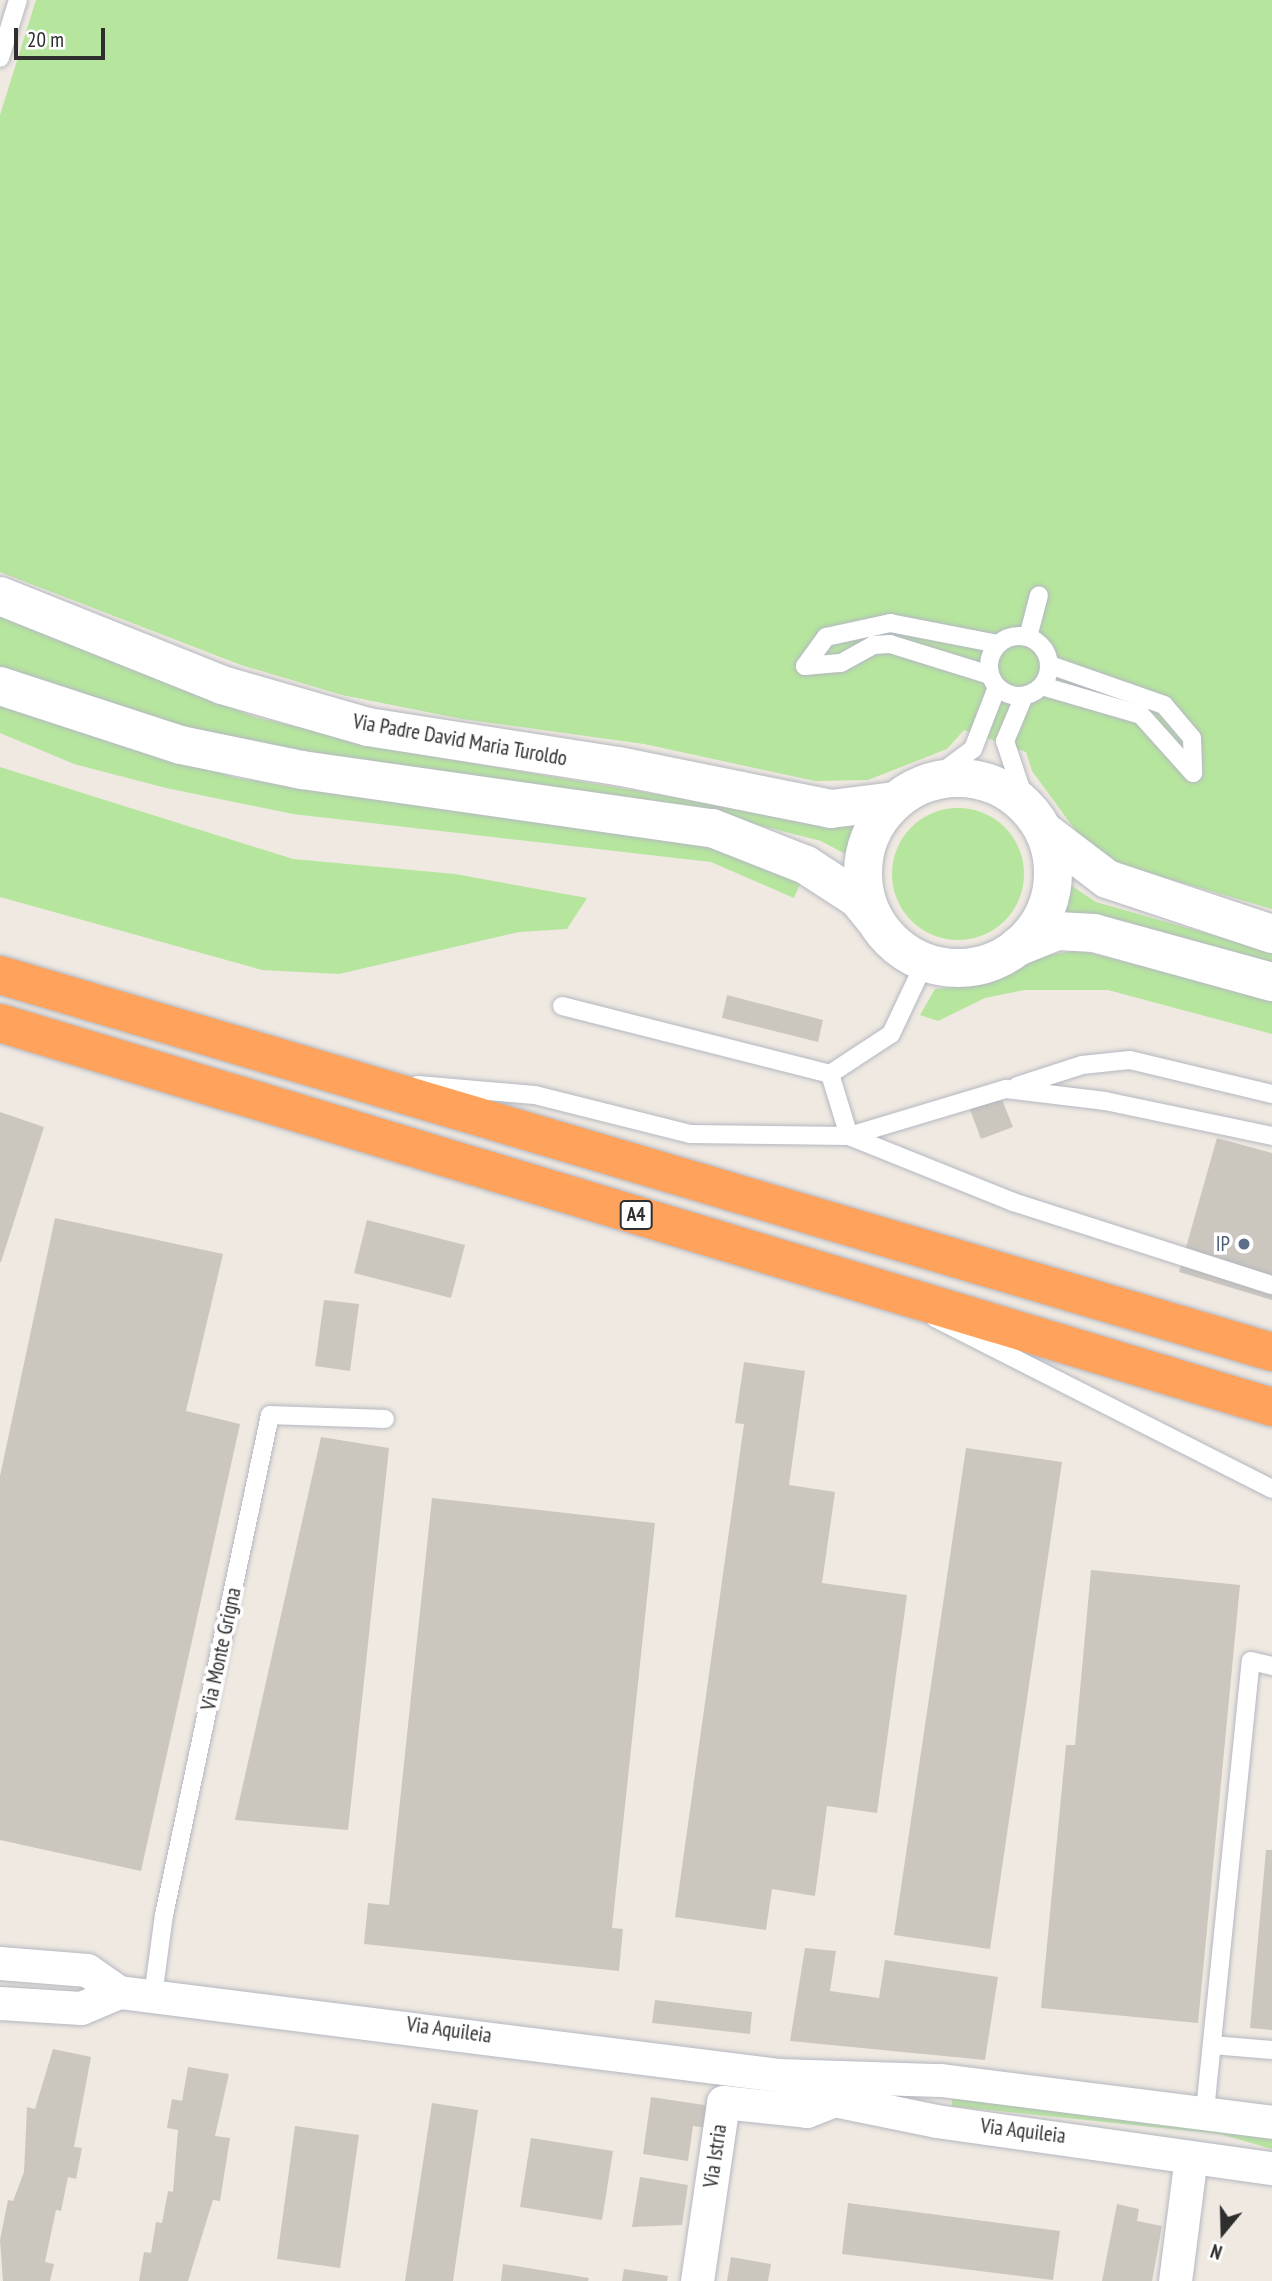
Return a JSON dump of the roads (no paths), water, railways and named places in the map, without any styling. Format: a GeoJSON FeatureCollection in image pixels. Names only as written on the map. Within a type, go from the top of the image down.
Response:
{"type":"FeatureCollection","features":[{"type":"Feature","properties":{"kind":"highway","name":"A4"},"geometry":{"type":"LineString","coordinates":[[0,975],[1272,1352]]}},
{"type":"Feature","properties":{"kind":"highway","name":"A4"},"geometry":{"type":"LineString","coordinates":[[0,1023],[1272,1407]]}},
{"type":"Feature","properties":{"kind":"street","name":"Via Padre David Maria Turoldo"},"geometry":{"type":"LineString","coordinates":[[0,596],[222,685],[368,727],[618,766],[831,809],[894,801]]}},
{"type":"Feature","properties":{"kind":"street"},"geometry":{"type":"LineString","coordinates":[[0,686],[181,746],[302,770],[712,828],[806,865],[858,899],[895,945],[925,962],[982,965],[1057,931],[1094,933],[1272,982]]}},
{"type":"Feature","properties":{"kind":"street"},"geometry":{"type":"LineString","coordinates":[[874,919],[862,865],[872,830],[894,801],[929,782],[971,778],[1035,819],[1107,879],[1272,934]]}},
{"type":"Feature","properties":{"kind":"street"},"geometry":{"type":"LineString","coordinates":[[1017,947],[1041,920],[1053,885],[1035,819]]}},
{"type":"Feature","properties":{"kind":"street","name":"Via Aquileia"},"geometry":{"type":"LineString","coordinates":[[0,1963],[87,1970],[119,1992],[778,2075],[941,2080],[1205,2111],[1272,2122]]}},
{"type":"Feature","properties":{"kind":"street","name":"Via Aquileia"},"geometry":{"type":"LineString","coordinates":[[0,2003],[81,2008],[119,1992]]}},
{"type":"Feature","properties":{"kind":"street","name":"Via Aquileia"},"geometry":{"type":"LineString","coordinates":[[778,2075],[834,2100],[936,2121],[1188,2151],[1272,2168]]}},
{"type":"Feature","properties":{"kind":"street","name":"Via Istria"},"geometry":{"type":"LineString","coordinates":[[697,2281],[723,2102],[807,2111],[834,2100]]}},
{"type":"Feature","properties":{"kind":"street"},"geometry":{"type":"LineString","coordinates":[[1175,2281],[1189,2172]]}},
{"type":"Feature","properties":{"kind":"lane"},"geometry":{"type":"LineString","coordinates":[[0,58],[18,0]]}},
{"type":"Feature","properties":{"kind":"lane"},"geometry":{"type":"LineString","coordinates":[[1028,637],[1039,595]]}},
{"type":"Feature","properties":{"kind":"lane"},"geometry":{"type":"LineString","coordinates":[[1024,696],[994,681],[890,644],[873,645],[841,663],[805,666],[826,637],[890,623],[998,644],[1028,637],[1043,648],[1050,665],[1042,686],[1024,696],[1005,741],[1035,819]]}},
{"type":"Feature","properties":{"kind":"lane"},"geometry":{"type":"LineString","coordinates":[[929,782],[974,749],[994,681],[998,644]]}},
{"type":"Feature","properties":{"kind":"lane"},"geometry":{"type":"LineString","coordinates":[[1042,686],[1141,715],[1193,773],[1192,738],[1164,705],[1050,665]]}},
{"type":"Feature","properties":{"kind":"lane"},"geometry":{"type":"LineString","coordinates":[[562,1006],[831,1074],[891,1034],[925,962]]}},
{"type":"Feature","properties":{"kind":"lane"},"geometry":{"type":"LineString","coordinates":[[370,1084],[499,1088],[690,1134],[849,1136],[1083,1065],[1130,1060],[1272,1094]]}},
{"type":"Feature","properties":{"kind":"lane"},"geometry":{"type":"LineString","coordinates":[[831,1074],[849,1136]]}},
{"type":"Feature","properties":{"kind":"lane"},"geometry":{"type":"LineString","coordinates":[[1006,1089],[1094,1099],[1272,1136]]}},
{"type":"Feature","properties":{"kind":"lane"},"geometry":{"type":"LineString","coordinates":[[849,1136],[1013,1202],[1272,1285]]}},
{"type":"Feature","properties":{"kind":"lane"},"geometry":{"type":"LineString","coordinates":[[906,1298],[960,1335],[1194,1444],[1272,1489]]}},
{"type":"Feature","properties":{"kind":"lane","name":"Via Monte Grigna"},"geometry":{"type":"LineString","coordinates":[[153,1996],[270,1415],[385,1419]]}},
{"type":"Feature","properties":{"kind":"lane"},"geometry":{"type":"LineString","coordinates":[[1205,2111],[1251,1661],[1272,1666]]}},
{"type":"Feature","properties":{"kind":"lane"},"geometry":{"type":"LineString","coordinates":[[1212,2045],[1272,2050]]}},
{"type":"Feature","properties":{"kind":"place","name":"IP"},"geometry":{"type":"Point","coordinates":[1244,1244]}}]}
